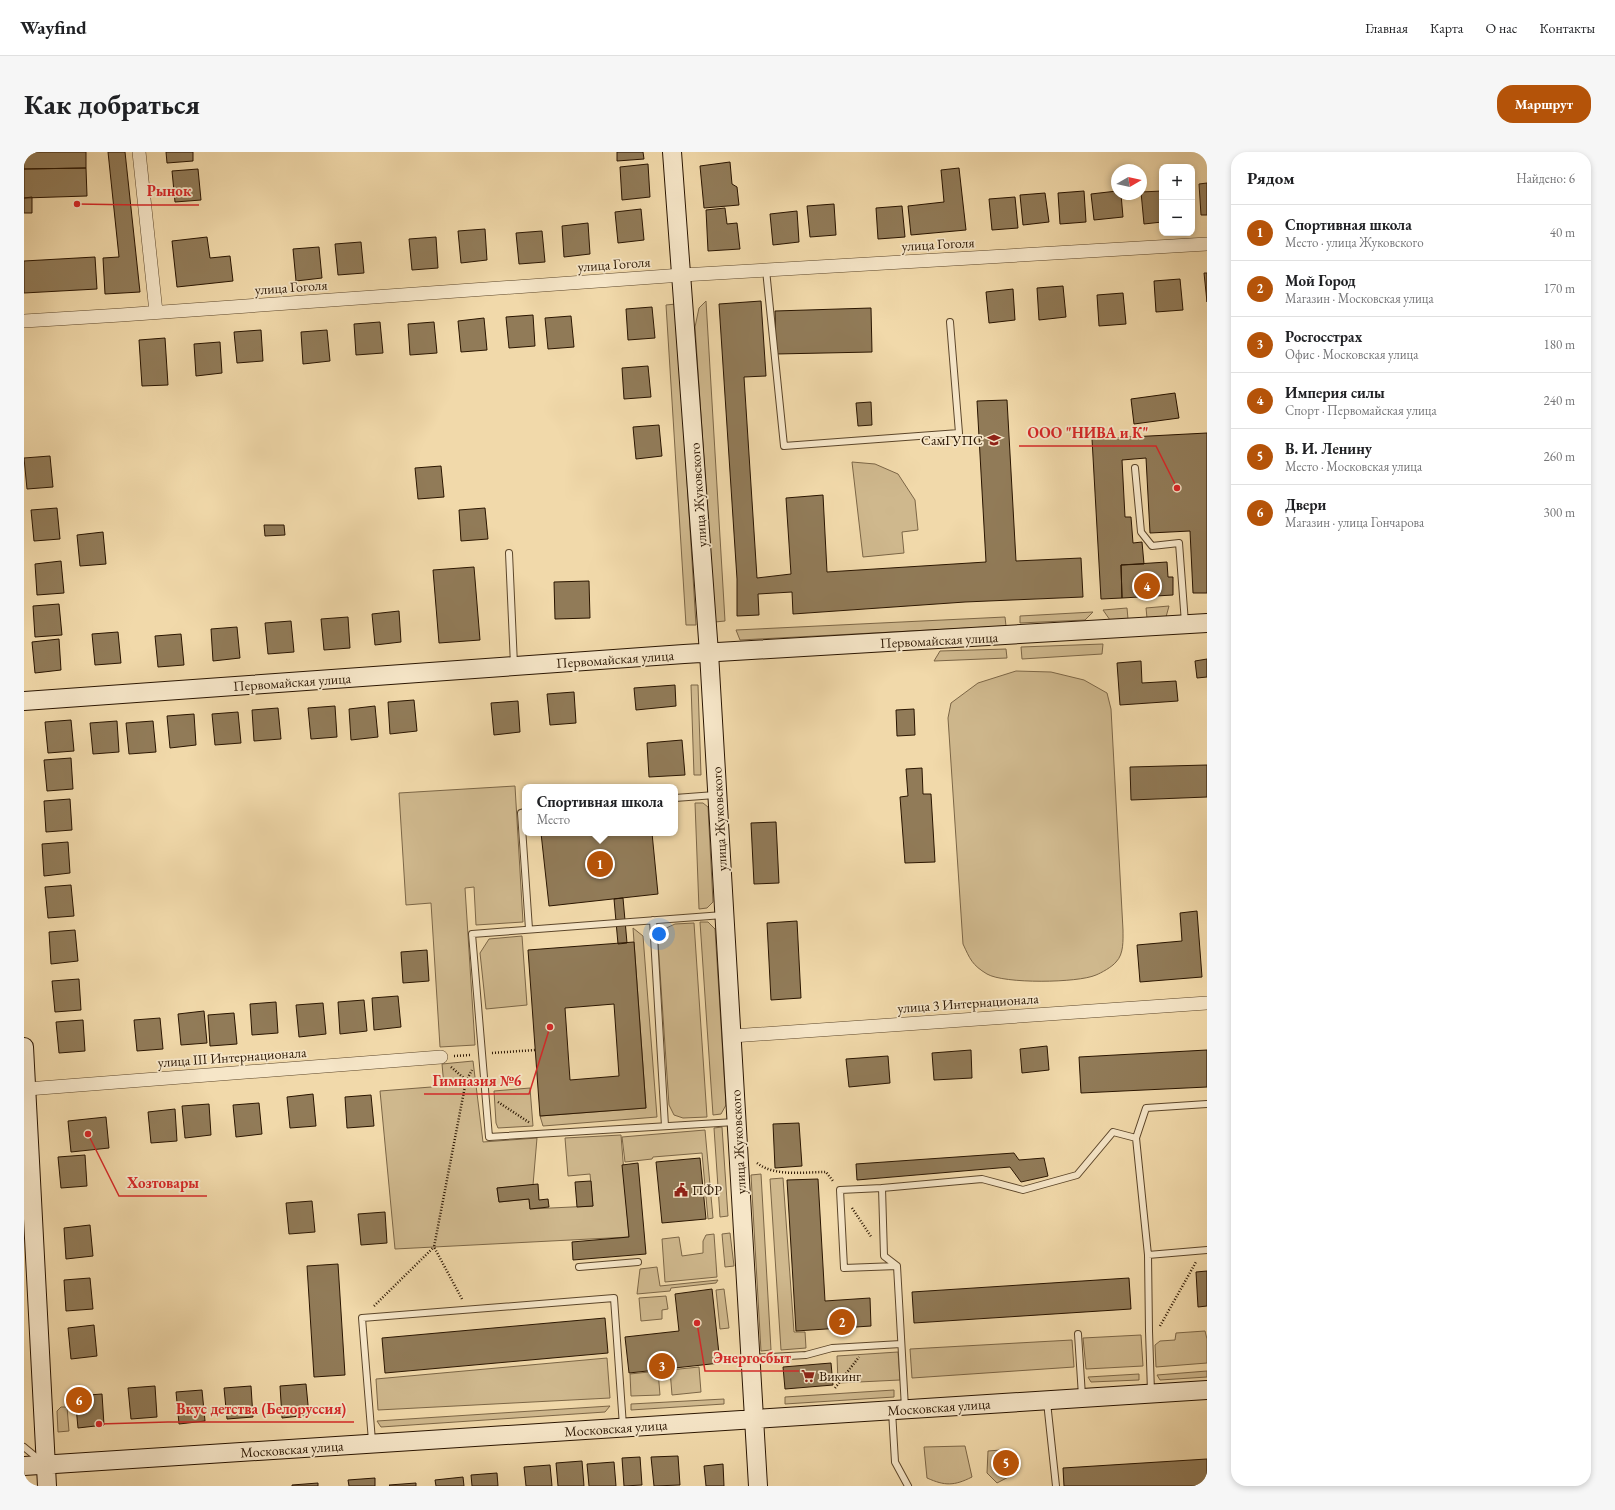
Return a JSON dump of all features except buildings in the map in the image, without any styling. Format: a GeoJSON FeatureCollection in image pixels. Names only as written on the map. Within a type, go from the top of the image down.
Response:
{"type":"FeatureCollection","features":[{"type":"Feature","properties":{"kind":"street"},"geometry":{"type":"LineString","coordinates":[[139,152],[156,312]]}},
{"type":"Feature","properties":{"kind":"street","name":"улица Жуковского"},"geometry":{"type":"LineString","coordinates":[[672,152],[709,653],[758,1486]]}},
{"type":"Feature","properties":{"kind":"street","name":"улица Гоголя"},"geometry":{"type":"LineString","coordinates":[[24,321],[682,275],[1207,244]]}},
{"type":"Feature","properties":{"kind":"street","name":"Первомайская улица"},"geometry":{"type":"LineString","coordinates":[[24,701],[709,653],[1207,623]]}},
{"type":"Feature","properties":{"kind":"street","name":"улица 3 Интернационала"},"geometry":{"type":"LineString","coordinates":[[732,1036],[1207,1003]]}},
{"type":"Feature","properties":{"kind":"street"},"geometry":{"type":"LineString","coordinates":[[24,1047],[47,1486]]}},
{"type":"Feature","properties":{"kind":"street","name":"улица III Интернационала"},"geometry":{"type":"LineString","coordinates":[[27,1089],[441,1057]]}},
{"type":"Feature","properties":{"kind":"street","name":"Московская улица"},"geometry":{"type":"LineString","coordinates":[[24,1466],[1207,1390]]}},
{"type":"Feature","properties":{"kind":"lane"},"geometry":{"type":"LineString","coordinates":[[766,270],[784,446],[959,433],[950,322]]}},
{"type":"Feature","properties":{"kind":"lane"},"geometry":{"type":"LineString","coordinates":[[1135,468],[1141,532],[1152,546],[1179,543],[1185,625]]}},
{"type":"Feature","properties":{"kind":"lane"},"geometry":{"type":"LineString","coordinates":[[509,553],[514,667]]}},
{"type":"Feature","properties":{"kind":"lane"},"geometry":{"type":"LineString","coordinates":[[678,798],[718,795]]}},
{"type":"Feature","properties":{"kind":"lane"},"geometry":{"type":"LineString","coordinates":[[522,813],[520,813],[529,929]]}},
{"type":"Feature","properties":{"kind":"lane"},"geometry":{"type":"LineString","coordinates":[[725,915],[472,934],[489,1137],[737,1122]]}},
{"type":"Feature","properties":{"kind":"lane"},"geometry":{"type":"LineString","coordinates":[[653,920],[665,1126]]}},
{"type":"Feature","properties":{"kind":"lane"},"geometry":{"type":"LineString","coordinates":[[1151,1394],[1148,1255],[1136,1138],[1146,1108],[1207,1104]]}},
{"type":"Feature","properties":{"kind":"lane"},"geometry":{"type":"LineString","coordinates":[[897,1266],[844,1268],[840,1190],[882,1188],[982,1179],[1023,1190],[1077,1175],[1113,1132],[1136,1138]]}},
{"type":"Feature","properties":{"kind":"lane"},"geometry":{"type":"LineString","coordinates":[[882,1188],[884,1256],[897,1266],[902,1344],[895,1462],[908,1486]]}},
{"type":"Feature","properties":{"kind":"lane"},"geometry":{"type":"LineString","coordinates":[[1148,1255],[1205,1250]]}},
{"type":"Feature","properties":{"kind":"lane"},"geometry":{"type":"LineString","coordinates":[[579,1267],[638,1262]]}},
{"type":"Feature","properties":{"kind":"lane"},"geometry":{"type":"LineString","coordinates":[[372,1444],[362,1318],[614,1298],[623,1428]]}},
{"type":"Feature","properties":{"kind":"lane"},"geometry":{"type":"LineString","coordinates":[[1078,1334],[1082,1398]]}},
{"type":"Feature","properties":{"kind":"lane"},"geometry":{"type":"LineString","coordinates":[[750,1358],[806,1355],[832,1348],[902,1344]]}},
{"type":"Feature","properties":{"kind":"lane"},"geometry":{"type":"LineString","coordinates":[[1047,1400],[1056,1486]]}},
{"type":"Feature","properties":{"kind":"lane"},"geometry":{"type":"LineString","coordinates":[[24,1447],[45,1465]]}},
{"type":"Feature","properties":{"kind":"path"},"geometry":{"type":"LineString","coordinates":[[362,1318],[434,1247],[466,1081],[482,1054]]}},
{"type":"Feature","properties":{"kind":"path"},"geometry":{"type":"LineString","coordinates":[[739,1150],[764,1169],[786,1172],[826,1172],[840,1190],[884,1256]]}},
{"type":"Feature","properties":{"kind":"path"},"geometry":{"type":"LineString","coordinates":[[434,1247],[468,1310]]}},
{"type":"Feature","properties":{"kind":"path"},"geometry":{"type":"LineString","coordinates":[[1158,1330],[1170,1307],[1205,1250]]}},
{"type":"Feature","properties":{"kind":"path"},"geometry":{"type":"LineString","coordinates":[[835,1388],[868,1346]]}},
{"type":"Feature","properties":{"kind":"shaded area"},"geometry":{"type":"Polygon","coordinates":[[[706,301],[725,621],[715,622],[695,327],[699,308],[706,301]]]}},
{"type":"Feature","properties":{"kind":"shaded area"},"geometry":{"type":"Polygon","coordinates":[[[676,304],[696,625],[686,625],[666,305],[676,304]]]}},
{"type":"Feature","properties":{"kind":"shaded area"},"geometry":{"type":"Polygon","coordinates":[[[852,462],[875,464],[898,474],[915,500],[918,530],[902,532],[904,553],[863,557],[852,462]]]}},
{"type":"Feature","properties":{"kind":"shaded area"},"geometry":{"type":"Polygon","coordinates":[[[1169,606],[1166,617],[1147,618],[1146,608],[1169,606]]]}},
{"type":"Feature","properties":{"kind":"shaded area"},"geometry":{"type":"Polygon","coordinates":[[[1127,608],[1128,619],[1110,620],[1103,610],[1127,608]]]}},
{"type":"Feature","properties":{"kind":"shaded area"},"geometry":{"type":"Polygon","coordinates":[[[1093,612],[1085,620],[1020,623],[1020,616],[1093,612]]]}},
{"type":"Feature","properties":{"kind":"shaded area"},"geometry":{"type":"Polygon","coordinates":[[[1005,617],[1006,626],[740,640],[736,630],[1005,617]]]}},
{"type":"Feature","properties":{"kind":"shaded area"},"geometry":{"type":"Polygon","coordinates":[[[1103,644],[1102,654],[1022,659],[1021,647],[1103,644]]]}},
{"type":"Feature","properties":{"kind":"shaded area"},"geometry":{"type":"Polygon","coordinates":[[[1006,649],[1007,658],[934,661],[940,651],[1006,649]]]}},
{"type":"Feature","properties":{"kind":"shaded area"},"geometry":{"type":"Polygon","coordinates":[[[1016,671],[1051,672],[1084,680],[1107,693],[1111,709],[1123,942],[1119,959],[1114,964],[1101,973],[1087,978],[1058,981],[1024,981],[996,977],[987,974],[975,965],[963,944],[948,718],[951,703],[978,683],[1016,671]]]}},
{"type":"Feature","properties":{"kind":"shaded area"},"geometry":{"type":"Polygon","coordinates":[[[691,685],[698,685],[701,775],[694,775],[691,685]]]}},
{"type":"Feature","properties":{"kind":"shaded area"},"geometry":{"type":"Polygon","coordinates":[[[515,786],[523,922],[476,925],[474,887],[465,888],[475,1045],[440,1047],[431,903],[406,905],[399,793],[515,786]]]}},
{"type":"Feature","properties":{"kind":"shaded area"},"geometry":{"type":"Polygon","coordinates":[[[695,803],[703,803],[708,807],[713,902],[707,908],[699,909],[695,803]]]}},
{"type":"Feature","properties":{"kind":"shaded area"},"geometry":{"type":"Polygon","coordinates":[[[700,922],[708,922],[715,929],[726,1105],[721,1114],[713,1115],[700,922]]]}},
{"type":"Feature","properties":{"kind":"shaded area"},"geometry":{"type":"Polygon","coordinates":[[[694,923],[707,1117],[683,1118],[674,1115],[669,1105],[658,942],[664,929],[675,924],[694,923]]]}},
{"type":"Feature","properties":{"kind":"shaded area"},"geometry":{"type":"Polygon","coordinates":[[[633,928],[643,936],[657,1117],[543,1126],[540,1116],[646,1108],[633,928]]]}},
{"type":"Feature","properties":{"kind":"shaded area"},"geometry":{"type":"Polygon","coordinates":[[[522,936],[527,1005],[486,1009],[480,953],[489,939],[522,936]]]}},
{"type":"Feature","properties":{"kind":"shaded area"},"geometry":{"type":"Polygon","coordinates":[[[473,1061],[483,1142],[537,1138],[533,1185],[497,1188],[499,1202],[529,1199],[530,1209],[593,1206],[590,1174],[568,1176],[565,1138],[621,1135],[629,1237],[395,1249],[380,1091],[444,1086],[442,1064],[473,1061]]]}},
{"type":"Feature","properties":{"kind":"shaded area"},"geometry":{"type":"Polygon","coordinates":[[[530,1088],[533,1126],[498,1128],[496,1123],[494,1091],[530,1088]]]}},
{"type":"Feature","properties":{"kind":"shaded area"},"geometry":{"type":"Polygon","coordinates":[[[722,1127],[728,1216],[720,1217],[714,1128],[722,1127]]]}},
{"type":"Feature","properties":{"kind":"shaded area"},"geometry":{"type":"Polygon","coordinates":[[[705,1130],[713,1218],[708,1219],[702,1153],[653,1157],[652,1159],[625,1162],[622,1137],[705,1130]]]}},
{"type":"Feature","properties":{"kind":"shaded area"},"geometry":{"type":"Polygon","coordinates":[[[761,1174],[771,1350],[761,1351],[751,1175],[761,1174]]]}},
{"type":"Feature","properties":{"kind":"shaded area"},"geometry":{"type":"Polygon","coordinates":[[[783,1178],[794,1332],[805,1332],[806,1348],[781,1350],[770,1179],[783,1178]]]}},
{"type":"Feature","properties":{"kind":"shaded area"},"geometry":{"type":"Polygon","coordinates":[[[730,1233],[734,1266],[725,1267],[722,1234],[730,1233]]]}},
{"type":"Feature","properties":{"kind":"shaded area"},"geometry":{"type":"Polygon","coordinates":[[[714,1234],[717,1277],[665,1282],[662,1239],[679,1237],[682,1256],[703,1253],[703,1241],[706,1235],[714,1234]]]}},
{"type":"Feature","properties":{"kind":"shaded area"},"geometry":{"type":"Polygon","coordinates":[[[657,1267],[660,1286],[718,1280],[716,1283],[671,1288],[670,1291],[637,1294],[640,1269],[657,1267]]]}},
{"type":"Feature","properties":{"kind":"shaded area"},"geometry":{"type":"Polygon","coordinates":[[[724,1289],[729,1328],[720,1329],[716,1290],[724,1289]]]}},
{"type":"Feature","properties":{"kind":"shaded area"},"geometry":{"type":"Polygon","coordinates":[[[666,1296],[668,1309],[662,1310],[662,1319],[641,1321],[639,1298],[666,1296]]]}},
{"type":"Feature","properties":{"kind":"shaded area"},"geometry":{"type":"Polygon","coordinates":[[[1205,1331],[1207,1339],[1207,1363],[1156,1367],[1155,1345],[1160,1341],[1175,1340],[1176,1333],[1205,1331]]]}},
{"type":"Feature","properties":{"kind":"shaded area"},"geometry":{"type":"Polygon","coordinates":[[[1141,1335],[1143,1366],[1086,1369],[1083,1338],[1141,1335]]]}},
{"type":"Feature","properties":{"kind":"shaded area"},"geometry":{"type":"Polygon","coordinates":[[[1072,1340],[1074,1367],[912,1378],[910,1349],[1072,1340]]]}},
{"type":"Feature","properties":{"kind":"shaded area"},"geometry":{"type":"Polygon","coordinates":[[[898,1352],[900,1380],[838,1383],[837,1356],[898,1352]]]}},
{"type":"Feature","properties":{"kind":"shaded area"},"geometry":{"type":"Polygon","coordinates":[[[607,1358],[610,1398],[378,1410],[376,1379],[607,1358]]]}},
{"type":"Feature","properties":{"kind":"shaded area"},"geometry":{"type":"Polygon","coordinates":[[[699,1367],[701,1392],[672,1395],[670,1370],[699,1367]]]}},
{"type":"Feature","properties":{"kind":"shaded area"},"geometry":{"type":"Polygon","coordinates":[[[658,1371],[660,1395],[631,1396],[630,1374],[658,1371]]]}},
{"type":"Feature","properties":{"kind":"shaded area"},"geometry":{"type":"Polygon","coordinates":[[[1207,1371],[1207,1377],[1160,1380],[1157,1375],[1207,1371]]]}},
{"type":"Feature","properties":{"kind":"shaded area"},"geometry":{"type":"Polygon","coordinates":[[[1139,1374],[1139,1380],[1091,1382],[1088,1377],[1139,1374]]]}},
{"type":"Feature","properties":{"kind":"shaded area"},"geometry":{"type":"Polygon","coordinates":[[[894,1390],[894,1397],[785,1404],[785,1397],[894,1390]]]}},
{"type":"Feature","properties":{"kind":"shaded area"},"geometry":{"type":"Polygon","coordinates":[[[724,1399],[724,1404],[631,1410],[631,1404],[724,1399]]]}},
{"type":"Feature","properties":{"kind":"shaded area"},"geometry":{"type":"Polygon","coordinates":[[[610,1406],[605,1412],[381,1427],[377,1421],[610,1406]]]}},
{"type":"Feature","properties":{"kind":"shaded area"},"geometry":{"type":"Polygon","coordinates":[[[61,1407],[67,1407],[69,1431],[58,1432],[57,1411],[61,1407]]]}},
{"type":"Feature","properties":{"kind":"shaded area"},"geometry":{"type":"Polygon","coordinates":[[[965,1446],[972,1477],[950,1484],[944,1484],[927,1478],[924,1447],[965,1446]]]}},
{"type":"Feature","properties":{"kind":"shaded area"},"geometry":{"type":"Polygon","coordinates":[[[1001,1450],[1018,1472],[997,1483],[987,1473],[988,1451],[1001,1450]]]}},
{"type":"Feature","properties":{"kind":"place","name":"Рынок"},"geometry":{"type":"Point","coordinates":[77,204]}},
{"type":"Feature","properties":{"kind":"place","name":"СамГУПС"},"geometry":{"type":"Point","coordinates":[994,440]}},
{"type":"Feature","properties":{"kind":"place","name":"OOO \"НИВА и К\""},"geometry":{"type":"Point","coordinates":[1177,488]}},
{"type":"Feature","properties":{"kind":"place","name":"Империя силы"},"geometry":{"type":"Point","coordinates":[1147,586]}},
{"type":"Feature","properties":{"kind":"place","name":"Спортивная школа"},"geometry":{"type":"Point","coordinates":[600,864]}},
{"type":"Feature","properties":{"kind":"place","name":"Гимназия №6"},"geometry":{"type":"Point","coordinates":[550,1027]}},
{"type":"Feature","properties":{"kind":"place","name":"Хозтовары"},"geometry":{"type":"Point","coordinates":[88,1134]}},
{"type":"Feature","properties":{"kind":"place","name":"ПФР"},"geometry":{"type":"Point","coordinates":[681,1190]}},
{"type":"Feature","properties":{"kind":"place","name":"Мой Город"},"geometry":{"type":"Point","coordinates":[842,1322]}},
{"type":"Feature","properties":{"kind":"place","name":"Энергосбыт"},"geometry":{"type":"Point","coordinates":[697,1323]}},
{"type":"Feature","properties":{"kind":"place","name":"Росгосстрах"},"geometry":{"type":"Point","coordinates":[662,1366]}},
{"type":"Feature","properties":{"kind":"place","name":"Викинг"},"geometry":{"type":"Point","coordinates":[808,1376]}},
{"type":"Feature","properties":{"kind":"place","name":"Двери"},"geometry":{"type":"Point","coordinates":[79,1400]}},
{"type":"Feature","properties":{"kind":"place","name":"Вкус детства (Белоруссия)"},"geometry":{"type":"Point","coordinates":[99,1424]}},
{"type":"Feature","properties":{"kind":"place","name":"В. И. Ленину"},"geometry":{"type":"Point","coordinates":[1006,1463]}}]}
